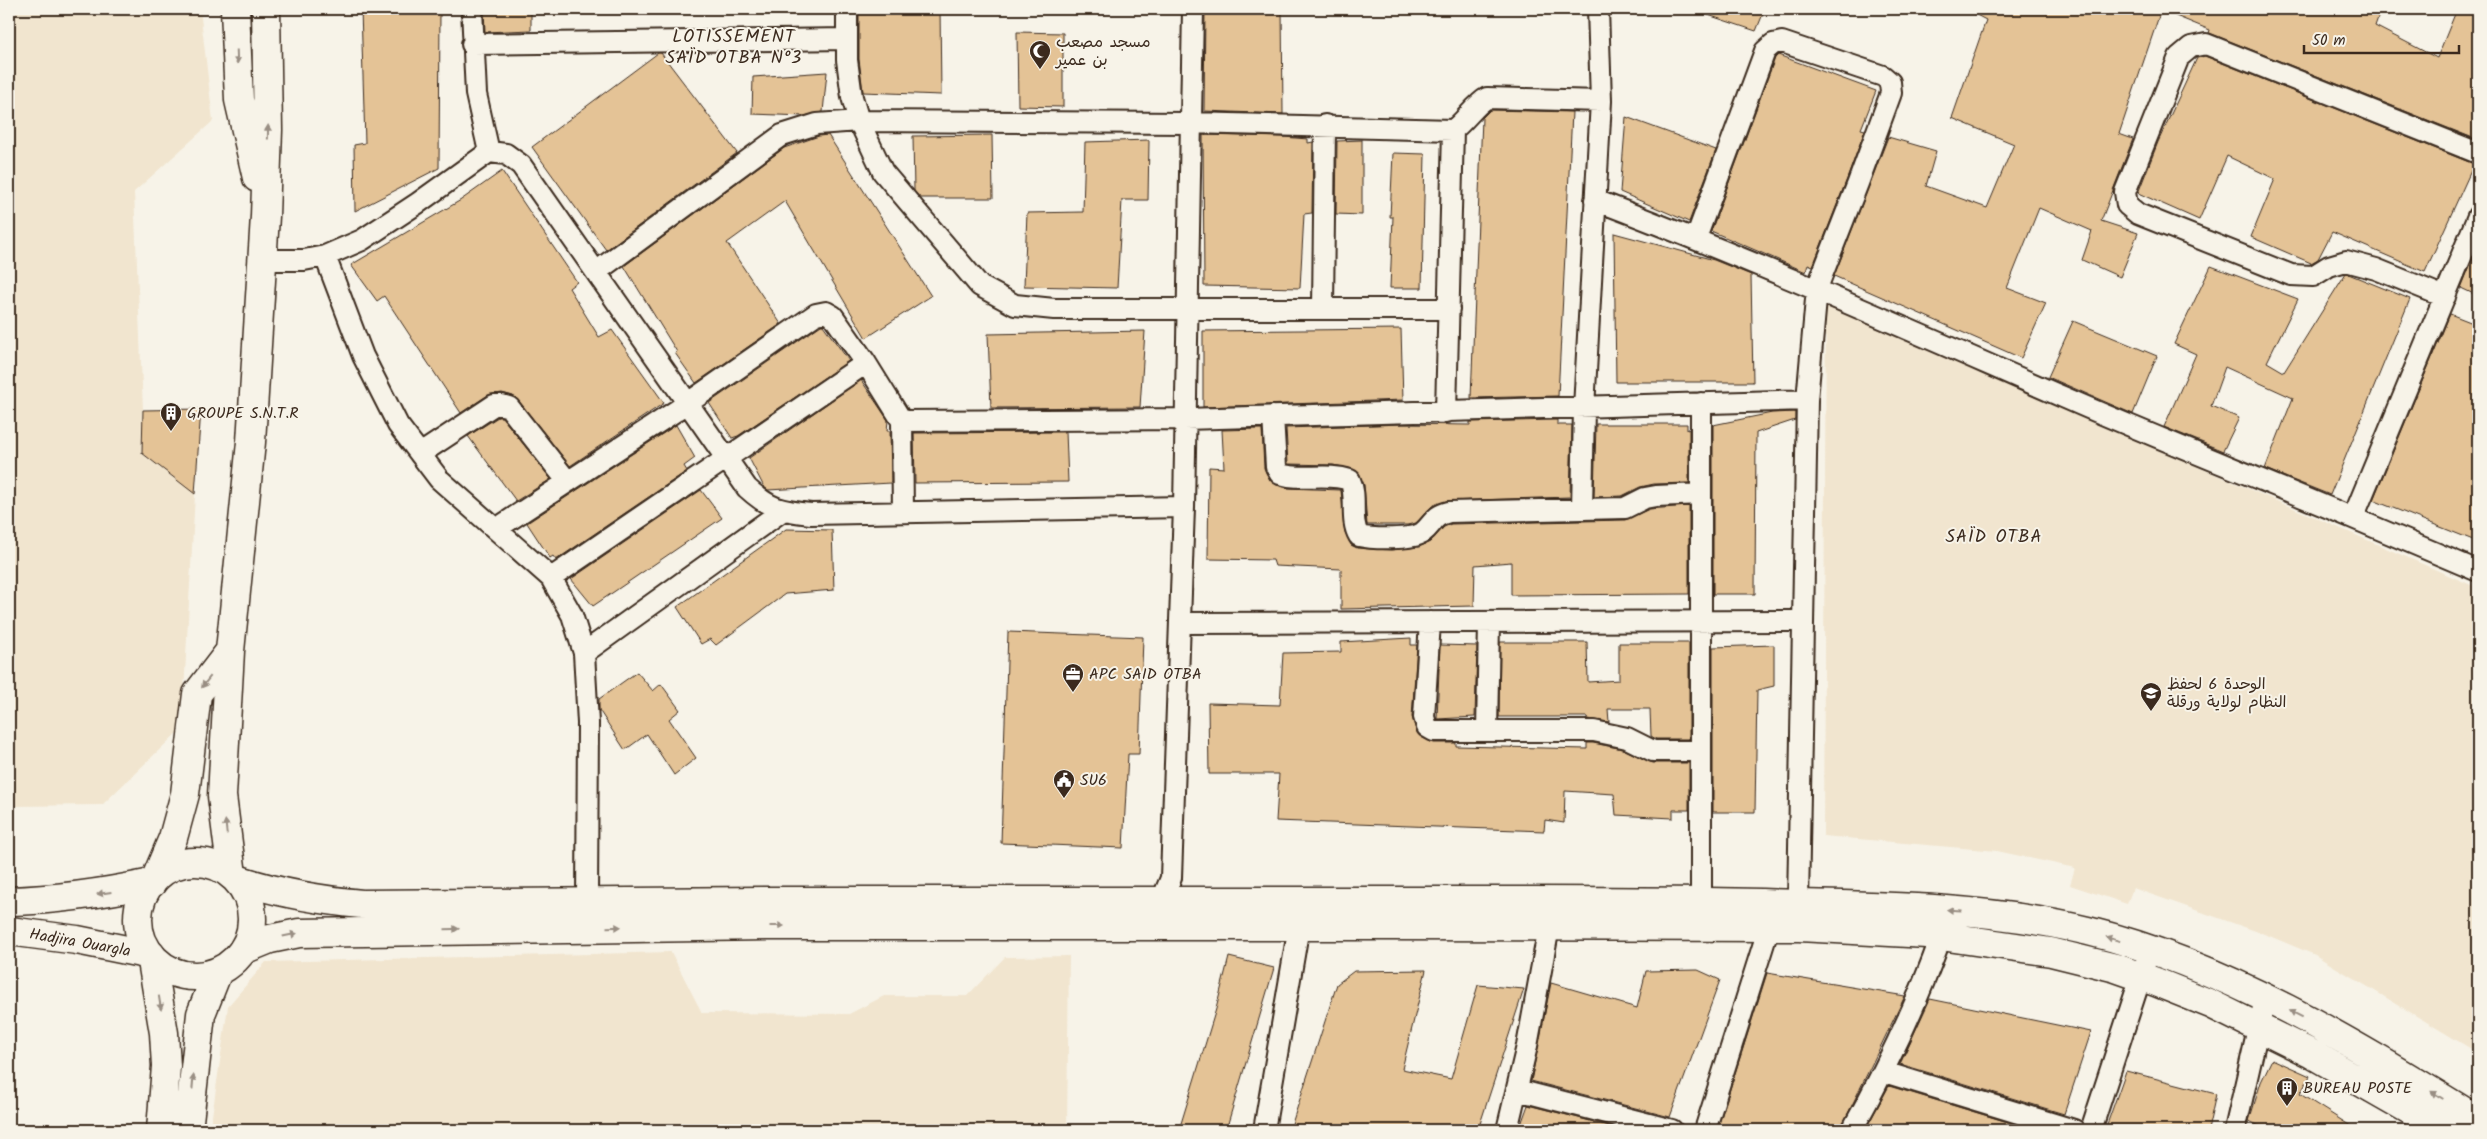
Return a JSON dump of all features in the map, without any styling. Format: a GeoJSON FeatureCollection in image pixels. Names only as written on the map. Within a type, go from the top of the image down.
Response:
{"type":"FeatureCollection","features":[{"type":"Feature","properties":{"kind":"main road"},"geometry":{"type":"LineString","coordinates":[[235,9],[239,100],[265,216]]}},
{"type":"Feature","properties":{"kind":"main road"},"geometry":{"type":"LineString","coordinates":[[151,956],[175,972],[189,976],[204,975],[218,971],[232,962],[243,950],[251,932],[252,913],[247,895],[234,877],[222,796],[230,651],[251,442],[265,216],[268,130],[266,9]]}},
{"type":"Feature","properties":{"kind":"main road"},"geometry":{"type":"LineString","coordinates":[[161,1130],[166,1066],[165,1041],[151,956],[143,942],[139,927],[139,911],[143,896],[154,880],[173,838],[185,794],[197,694],[230,651]]}},
{"type":"Feature","properties":{"kind":"main road"},"geometry":{"type":"LineString","coordinates":[[9,901],[87,895],[154,880],[170,868],[194,862],[218,866],[234,877],[267,890],[362,904],[541,904],[587,902],[1171,907],[1701,900],[1907,907],[1980,912],[2091,932],[2149,950],[2220,978],[2265,999],[2390,1066],[2478,1120]]}},
{"type":"Feature","properties":{"kind":"main road"},"geometry":{"type":"LineString","coordinates":[[243,950],[270,939],[299,933],[328,931],[766,926],[1171,907],[1299,926],[1835,928],[1941,936],[2051,952],[2141,976],[2211,1004],[2259,1027],[2312,1054],[2445,1130]]}},
{"type":"Feature","properties":{"kind":"main road","name":"Hadjira Ouargla"},"geometry":{"type":"LineString","coordinates":[[9,931],[77,940],[151,956]]}},
{"type":"Feature","properties":{"kind":"main road"},"geometry":{"type":"LineString","coordinates":[[188,1130],[201,1014],[218,971]]}},
{"type":"Feature","properties":{"kind":"street"},"geometry":{"type":"LineString","coordinates":[[472,9],[472,44],[476,94],[489,152]]}},
{"type":"Feature","properties":{"kind":"street"},"geometry":{"type":"LineString","coordinates":[[847,9],[847,39],[852,97],[859,121],[883,172],[980,286],[1016,305],[1054,309],[1448,309]]}},
{"type":"Feature","properties":{"kind":"street"},"geometry":{"type":"LineString","coordinates":[[1171,907],[1184,507],[1193,9]]}},
{"type":"Feature","properties":{"kind":"street"},"geometry":{"type":"LineString","coordinates":[[1582,509],[1584,408],[1601,101],[1598,9]]}},
{"type":"Feature","properties":{"kind":"street"},"geometry":{"type":"LineString","coordinates":[[472,44],[847,39]]}},
{"type":"Feature","properties":{"kind":"street"},"geometry":{"type":"LineString","coordinates":[[1696,238],[1765,50],[1773,44],[1782,42],[1883,76],[1890,82],[1891,93],[1817,288],[1807,400],[1798,904]]}},
{"type":"Feature","properties":{"kind":"street"},"geometry":{"type":"LineString","coordinates":[[2445,297],[2376,269],[2346,261],[2329,266],[2313,276],[2292,275],[2138,214],[2127,205],[2125,192],[2179,57],[2190,47],[2206,44],[2478,153]]}},
{"type":"Feature","properties":{"kind":"street"},"geometry":{"type":"LineString","coordinates":[[596,272],[782,135],[817,124],[859,121],[1191,123],[1453,130],[1487,98],[1601,101]]}},
{"type":"Feature","properties":{"kind":"street"},"geometry":{"type":"LineString","coordinates":[[1323,309],[1325,126]]}},
{"type":"Feature","properties":{"kind":"street"},"geometry":{"type":"LineString","coordinates":[[1446,412],[1453,130]]}},
{"type":"Feature","properties":{"kind":"street"},"geometry":{"type":"LineString","coordinates":[[262,260],[304,260],[325,256],[362,240],[489,152],[506,154],[522,165],[747,488],[765,504],[782,511],[811,514],[1184,507]]}},
{"type":"Feature","properties":{"kind":"street"},"geometry":{"type":"LineString","coordinates":[[1595,200],[1696,238],[1817,288],[2065,398],[2478,572]]}},
{"type":"Feature","properties":{"kind":"street"},"geometry":{"type":"LineString","coordinates":[[2353,518],[2478,216]]}},
{"type":"Feature","properties":{"kind":"street"},"geometry":{"type":"LineString","coordinates":[[325,256],[363,356],[398,425],[439,479],[551,578],[572,615],[584,653],[588,723],[587,902]]}},
{"type":"Feature","properties":{"kind":"street"},"geometry":{"type":"LineString","coordinates":[[496,529],[688,403],[816,314],[826,312],[833,316],[866,363],[902,421],[903,512]]}},
{"type":"Feature","properties":{"kind":"street"},"geometry":{"type":"LineString","coordinates":[[551,578],[866,363]]}},
{"type":"Feature","properties":{"kind":"street"},"geometry":{"type":"LineString","coordinates":[[902,421],[1185,419],[1807,400]]}},
{"type":"Feature","properties":{"kind":"street"},"geometry":{"type":"LineString","coordinates":[[1701,403],[1701,900]]}},
{"type":"Feature","properties":{"kind":"street"},"geometry":{"type":"LineString","coordinates":[[420,454],[494,406],[502,405],[509,407],[568,482]]}},
{"type":"Feature","properties":{"kind":"street"},"geometry":{"type":"LineString","coordinates":[[1273,416],[1276,467],[1280,474],[1289,477],[1342,477],[1350,480],[1354,488],[1355,529],[1359,536],[1369,538],[1416,536],[1424,532],[1439,514],[1449,512],[1625,508],[1645,498],[1701,494]]}},
{"type":"Feature","properties":{"kind":"street"},"geometry":{"type":"LineString","coordinates":[[584,653],[782,511]]}},
{"type":"Feature","properties":{"kind":"street"},"geometry":{"type":"LineString","coordinates":[[1180,623],[1803,621]]}},
{"type":"Feature","properties":{"kind":"street"},"geometry":{"type":"LineString","coordinates":[[1430,622],[1424,717],[1427,726],[1434,731],[1594,731],[1627,738],[1653,751],[1701,751]]}},
{"type":"Feature","properties":{"kind":"street"},"geometry":{"type":"LineString","coordinates":[[1487,731],[1489,622]]}},
{"type":"Feature","properties":{"kind":"street"},"geometry":{"type":"LineString","coordinates":[[1264,1130],[1299,926]]}},
{"type":"Feature","properties":{"kind":"street"},"geometry":{"type":"LineString","coordinates":[[1506,1130],[1528,1046],[1549,927]]}},
{"type":"Feature","properties":{"kind":"street"},"geometry":{"type":"LineString","coordinates":[[1705,1130],[1769,927]]}},
{"type":"Feature","properties":{"kind":"street"},"geometry":{"type":"LineString","coordinates":[[1852,1130],[1884,1072],[1923,989],[1941,936]]}},
{"type":"Feature","properties":{"kind":"street"},"geometry":{"type":"LineString","coordinates":[[2091,1130],[2149,950]]}},
{"type":"Feature","properties":{"kind":"street"},"geometry":{"type":"LineString","coordinates":[[2234,1130],[2265,999]]}},
{"type":"Feature","properties":{"kind":"street"},"geometry":{"type":"LineString","coordinates":[[1884,1072],[2074,1130]]}},
{"type":"Feature","properties":{"kind":"street"},"geometry":{"type":"LineString","coordinates":[[1517,1090],[1672,1130]]}},
{"type":"Feature","properties":{"kind":"shaded area"},"geometry":{"type":"Polygon","coordinates":[[[9,9],[200,9],[213,121],[134,192],[143,410],[142,453],[195,494],[182,728],[102,805],[9,806],[9,9]]]}},
{"type":"Feature","properties":{"kind":"shaded area","name":"الوحدة 6 لحفظ النظام لولاية ورقلة"},"geometry":{"type":"Polygon","coordinates":[[[1826,306],[2478,588],[2478,1053],[2315,955],[2267,935],[2133,888],[2127,904],[2070,885],[2075,868],[1997,851],[1823,836],[1826,306]]]}},
{"type":"Feature","properties":{"kind":"shaded area"},"geometry":{"type":"Polygon","coordinates":[[[671,952],[702,1013],[849,1014],[884,996],[967,996],[1005,957],[1069,956],[1067,1130],[210,1130],[228,1006],[266,962],[671,952]]]}},
{"type":"Feature","properties":{"kind":"building"},"geometry":{"type":"Polygon","coordinates":[[[361,9],[440,9],[439,168],[355,211],[354,145],[365,143],[361,9]]]}},
{"type":"Feature","properties":{"kind":"building"},"geometry":{"type":"Polygon","coordinates":[[[484,9],[531,9],[531,30],[485,32],[484,9]]]}},
{"type":"Feature","properties":{"kind":"building"},"geometry":{"type":"Polygon","coordinates":[[[859,9],[940,9],[941,95],[863,92],[859,59],[859,9]]]}},
{"type":"Feature","properties":{"kind":"building"},"geometry":{"type":"Polygon","coordinates":[[[1205,9],[1282,9],[1283,114],[1204,111],[1205,9]]]}},
{"type":"Feature","properties":{"kind":"building"},"geometry":{"type":"Polygon","coordinates":[[[1700,9],[1765,9],[1756,31],[1699,12],[1700,9]]]}},
{"type":"Feature","properties":{"kind":"building"},"geometry":{"type":"Polygon","coordinates":[[[1965,9],[2381,9],[2375,26],[2437,58],[2457,9],[2478,9],[2478,140],[2209,33],[2210,30],[2161,10],[2119,134],[2133,139],[2101,221],[2138,233],[2120,277],[2082,260],[2092,231],[2039,208],[2007,288],[2046,303],[2021,358],[1834,276],[1888,137],[1936,151],[1926,186],[1987,208],[2014,144],[1952,118],[1986,20],[1965,9]]]}},
{"type":"Feature","properties":{"kind":"building","name":"مسجد مصعب بن عمير"},"geometry":{"type":"Polygon","coordinates":[[[1017,32],[1063,33],[1063,107],[1018,106],[1017,32]]]}},
{"type":"Feature","properties":{"kind":"building"},"geometry":{"type":"Polygon","coordinates":[[[658,53],[661,53],[737,153],[606,250],[532,147],[658,53]]]}},
{"type":"Feature","properties":{"kind":"building"},"geometry":{"type":"Polygon","coordinates":[[[1778,55],[1876,91],[1861,129],[1865,130],[1847,179],[1813,266],[1808,264],[1806,272],[1711,231],[1775,58],[1778,55]]]}},
{"type":"Feature","properties":{"kind":"building"},"geometry":{"type":"Polygon","coordinates":[[[2205,56],[2474,164],[2425,272],[2332,232],[2318,259],[2311,263],[2251,237],[2275,179],[2227,156],[2199,220],[2138,193],[2158,142],[2197,58],[2205,56]]]}},
{"type":"Feature","properties":{"kind":"building"},"geometry":{"type":"Polygon","coordinates":[[[827,72],[823,112],[804,116],[752,114],[753,77],[827,72]]]}},
{"type":"Feature","properties":{"kind":"building"},"geometry":{"type":"Polygon","coordinates":[[[1490,110],[1572,112],[1558,396],[1471,398],[1482,118],[1490,110]]]}},
{"type":"Feature","properties":{"kind":"building"},"geometry":{"type":"Polygon","coordinates":[[[1626,117],[1716,150],[1689,222],[1620,192],[1626,117]]]}},
{"type":"Feature","properties":{"kind":"building"},"geometry":{"type":"Polygon","coordinates":[[[828,135],[931,296],[866,338],[785,201],[727,243],[781,324],[696,383],[675,353],[677,352],[624,266],[784,148],[819,136],[828,135]]]}},
{"type":"Feature","properties":{"kind":"building"},"geometry":{"type":"Polygon","coordinates":[[[992,135],[993,198],[920,198],[914,191],[913,136],[992,135]]]}},
{"type":"Feature","properties":{"kind":"building"},"geometry":{"type":"Polygon","coordinates":[[[1203,135],[1283,137],[1308,139],[1308,143],[1313,142],[1312,213],[1304,214],[1300,288],[1204,286],[1203,135]]]}},
{"type":"Feature","properties":{"kind":"building"},"geometry":{"type":"Polygon","coordinates":[[[1149,140],[1148,200],[1122,200],[1117,288],[1024,286],[1027,213],[1083,212],[1085,142],[1149,140]]]}},
{"type":"Feature","properties":{"kind":"building"},"geometry":{"type":"Polygon","coordinates":[[[1362,140],[1362,215],[1336,214],[1337,141],[1362,140]]]}},
{"type":"Feature","properties":{"kind":"building"},"geometry":{"type":"Polygon","coordinates":[[[1393,153],[1425,154],[1422,288],[1390,288],[1393,217],[1390,217],[1393,153]]]}},
{"type":"Feature","properties":{"kind":"building"},"geometry":{"type":"Polygon","coordinates":[[[502,171],[577,282],[569,288],[599,337],[612,330],[664,403],[570,466],[513,396],[502,393],[488,395],[461,413],[384,296],[377,301],[351,265],[461,200],[502,171]]]}},
{"type":"Feature","properties":{"kind":"building"},"geometry":{"type":"Polygon","coordinates":[[[1614,233],[1714,260],[1751,275],[1753,382],[1616,382],[1614,233]]]}},
{"type":"Feature","properties":{"kind":"building"},"geometry":{"type":"Polygon","coordinates":[[[2478,246],[2478,296],[2461,288],[2478,246]]]}},
{"type":"Feature","properties":{"kind":"building"},"geometry":{"type":"Polygon","coordinates":[[[2211,266],[2298,299],[2267,362],[2284,372],[2346,273],[2410,299],[2330,495],[2265,469],[2293,398],[2225,367],[2211,406],[2239,418],[2223,451],[2164,427],[2196,354],[2174,344],[2211,266]]]}},
{"type":"Feature","properties":{"kind":"building"},"geometry":{"type":"Polygon","coordinates":[[[2450,314],[2478,325],[2478,542],[2373,500],[2450,314]]]}},
{"type":"Feature","properties":{"kind":"building"},"geometry":{"type":"Polygon","coordinates":[[[2073,321],[2157,356],[2133,414],[2048,377],[2073,321]]]}},
{"type":"Feature","properties":{"kind":"building"},"geometry":{"type":"Polygon","coordinates":[[[823,325],[849,361],[738,436],[732,438],[709,403],[823,325]]]}},
{"type":"Feature","properties":{"kind":"building"},"geometry":{"type":"Polygon","coordinates":[[[1401,329],[1403,400],[1203,407],[1203,331],[1401,329]]]}},
{"type":"Feature","properties":{"kind":"building"},"geometry":{"type":"Polygon","coordinates":[[[1145,331],[1140,407],[991,408],[988,334],[1145,331]]]}},
{"type":"Feature","properties":{"kind":"building"},"geometry":{"type":"Polygon","coordinates":[[[861,380],[888,420],[887,431],[890,431],[891,483],[768,490],[764,487],[749,458],[861,380]]]}},
{"type":"Feature","properties":{"kind":"building","name":"GROUPE S.N.T.R"},"geometry":{"type":"Polygon","coordinates":[[[201,409],[195,494],[142,453],[143,410],[201,409]]]}},
{"type":"Feature","properties":{"kind":"building"},"geometry":{"type":"Polygon","coordinates":[[[1795,412],[1795,420],[1756,433],[1755,594],[1713,594],[1713,425],[1772,413],[1795,412]]]}},
{"type":"Feature","properties":{"kind":"building"},"geometry":{"type":"Polygon","coordinates":[[[498,417],[502,417],[551,479],[516,501],[468,436],[498,417]]]}},
{"type":"Feature","properties":{"kind":"building"},"geometry":{"type":"Polygon","coordinates":[[[1557,420],[1557,425],[1572,425],[1570,497],[1446,501],[1432,506],[1416,523],[1407,525],[1367,525],[1364,485],[1358,472],[1353,469],[1333,465],[1288,464],[1286,428],[1403,424],[1470,425],[1470,422],[1557,420]]]}},
{"type":"Feature","properties":{"kind":"building"},"geometry":{"type":"Polygon","coordinates":[[[1596,424],[1687,424],[1687,430],[1689,429],[1689,483],[1654,484],[1640,487],[1622,496],[1594,497],[1596,424]]]}},
{"type":"Feature","properties":{"kind":"building"},"geometry":{"type":"Polygon","coordinates":[[[676,425],[695,458],[684,466],[687,471],[556,560],[553,556],[550,558],[527,523],[676,425]]]}},
{"type":"Feature","properties":{"kind":"building"},"geometry":{"type":"Polygon","coordinates":[[[1262,429],[1264,468],[1270,480],[1277,485],[1287,488],[1341,490],[1345,532],[1351,545],[1357,548],[1391,550],[1419,547],[1430,542],[1444,527],[1451,524],[1625,520],[1649,509],[1689,506],[1689,594],[1511,595],[1511,562],[1475,565],[1474,606],[1341,609],[1341,569],[1275,566],[1273,560],[1208,559],[1209,467],[1224,468],[1222,430],[1262,429]]]}},
{"type":"Feature","properties":{"kind":"building"},"geometry":{"type":"Polygon","coordinates":[[[1066,432],[1068,482],[915,483],[914,433],[1066,432]]]}},
{"type":"Feature","properties":{"kind":"building"},"geometry":{"type":"Polygon","coordinates":[[[701,490],[722,518],[593,606],[571,579],[701,490]]]}},
{"type":"Feature","properties":{"kind":"building"},"geometry":{"type":"Polygon","coordinates":[[[786,529],[832,530],[834,590],[785,594],[716,645],[710,639],[701,644],[677,607],[786,529]]]}},
{"type":"Feature","properties":{"kind":"building"},"geometry":{"type":"Polygon","coordinates":[[[1008,632],[1143,637],[1139,754],[1128,754],[1123,848],[1001,843],[1008,632]]]}},
{"type":"Feature","properties":{"kind":"building"},"geometry":{"type":"Polygon","coordinates":[[[1411,638],[1411,645],[1417,645],[1412,717],[1416,730],[1421,737],[1434,743],[1456,743],[1456,746],[1587,749],[1587,743],[1593,743],[1623,749],[1653,763],[1689,763],[1689,810],[1673,810],[1673,818],[1616,815],[1614,794],[1565,791],[1564,823],[1545,820],[1544,831],[1276,821],[1279,774],[1209,774],[1208,703],[1280,705],[1283,653],[1341,652],[1341,642],[1411,638]]]}},
{"type":"Feature","properties":{"kind":"building"},"geometry":{"type":"Polygon","coordinates":[[[1500,642],[1587,642],[1588,682],[1619,680],[1619,643],[1689,643],[1689,739],[1656,739],[1651,736],[1650,709],[1608,709],[1609,722],[1587,719],[1587,717],[1499,717],[1500,642]]]}},
{"type":"Feature","properties":{"kind":"building"},"geometry":{"type":"Polygon","coordinates":[[[1440,645],[1477,646],[1475,717],[1437,719],[1440,645]]]}},
{"type":"Feature","properties":{"kind":"building"},"geometry":{"type":"Polygon","coordinates":[[[1774,645],[1774,686],[1757,690],[1755,812],[1713,812],[1713,647],[1774,645]]]}},
{"type":"Feature","properties":{"kind":"building"},"geometry":{"type":"Polygon","coordinates":[[[637,672],[653,691],[661,684],[680,710],[669,719],[696,758],[674,775],[647,734],[625,750],[599,710],[599,699],[637,672]]]}},
{"type":"Feature","properties":{"kind":"building"},"geometry":{"type":"Polygon","coordinates":[[[1229,957],[1274,968],[1226,1130],[1179,1130],[1216,1009],[1229,957]]]}},
{"type":"Feature","properties":{"kind":"building"},"geometry":{"type":"Polygon","coordinates":[[[1426,970],[1402,1069],[1451,1079],[1478,985],[1524,989],[1478,1130],[1290,1130],[1337,984],[1354,971],[1426,970]]]}},
{"type":"Feature","properties":{"kind":"building"},"geometry":{"type":"Polygon","coordinates":[[[1698,970],[1720,980],[1670,1117],[1531,1081],[1551,983],[1637,1008],[1646,971],[1698,970]]]}},
{"type":"Feature","properties":{"kind":"building"},"geometry":{"type":"Polygon","coordinates":[[[1767,973],[1905,996],[1840,1130],[1717,1130],[1767,973]]]}},
{"type":"Feature","properties":{"kind":"building"},"geometry":{"type":"Polygon","coordinates":[[[1930,999],[2091,1032],[2064,1114],[1900,1064],[1930,999]]]}},
{"type":"Feature","properties":{"kind":"building","name":"BUREAU POSTE"},"geometry":{"type":"Polygon","coordinates":[[[2272,1059],[2310,1076],[2300,1094],[2357,1130],[2268,1130],[2249,1121],[2261,1082],[2272,1059]]]}},
{"type":"Feature","properties":{"kind":"building"},"geometry":{"type":"Polygon","coordinates":[[[2126,1071],[2216,1094],[2208,1130],[2105,1130],[2126,1071]]]}},
{"type":"Feature","properties":{"kind":"building"},"geometry":{"type":"Polygon","coordinates":[[[1889,1086],[2034,1130],[1865,1130],[1889,1086]]]}},
{"type":"Feature","properties":{"kind":"building"},"geometry":{"type":"Polygon","coordinates":[[[1528,1105],[1625,1130],[1519,1130],[1528,1105]]]}},
{"type":"Feature","properties":{"kind":"place","name":"مسجد مصعب بن عمير"},"geometry":{"type":"Point","coordinates":[1040,70]}},
{"type":"Feature","properties":{"kind":"place","name":"GROUPE S.N.T.R"},"geometry":{"type":"Point","coordinates":[171,432]}},
{"type":"Feature","properties":{"kind":"place","name":"APC SAID OTBA"},"geometry":{"type":"Point","coordinates":[1073,693]}},
{"type":"Feature","properties":{"kind":"place","name":"الوحدة 6 لحفظ النظام لولاية ورقلة"},"geometry":{"type":"Point","coordinates":[2151,712]}},
{"type":"Feature","properties":{"kind":"place","name":"SU6"},"geometry":{"type":"Point","coordinates":[1064,799]}},
{"type":"Feature","properties":{"kind":"place","name":"BUREAU POSTE"},"geometry":{"type":"Point","coordinates":[2287,1107]}},
{"type":"Feature","properties":{"kind":"district","name":"LOTISSEMENT SAÏD OTBA N°3"},"geometry":{"type":"Point","coordinates":[734,47]}},
{"type":"Feature","properties":{"kind":"district","name":"SAÏD OTBA"},"geometry":{"type":"Point","coordinates":[1994,537]}}]}
